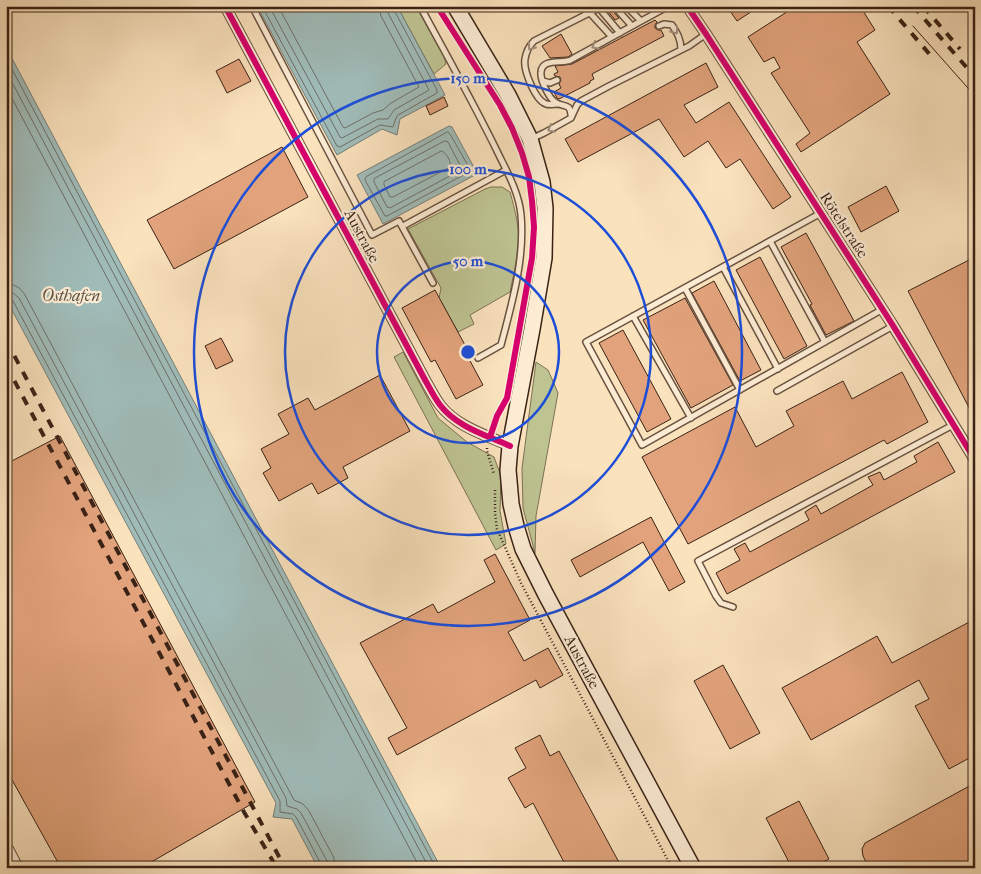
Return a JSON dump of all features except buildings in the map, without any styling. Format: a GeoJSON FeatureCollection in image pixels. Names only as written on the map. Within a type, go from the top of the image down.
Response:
{"type":"FeatureCollection","features":[{"type":"Feature","properties":{"kind":"main road","name":"Austraße"},"geometry":{"type":"LineString","coordinates":[[455,6],[508,95],[530,139],[542,182],[545,208],[544,258],[510,446],[508,470],[511,504],[516,526],[523,548],[546,595],[693,868]]}},
{"type":"Feature","properties":{"kind":"street","name":"Austraße"},"geometry":{"type":"LineString","coordinates":[[225,6],[424,378],[441,406],[462,425],[510,446]]}},
{"type":"Feature","properties":{"kind":"street","name":"Rötelstraße"},"geometry":{"type":"LineString","coordinates":[[687,6],[883,309],[975,460]]}},
{"type":"Feature","properties":{"kind":"street"},"geometry":{"type":"LineString","coordinates":[[6,845],[18,868]]}},
{"type":"Feature","properties":{"kind":"lane"},"geometry":{"type":"LineString","coordinates":[[252,6],[372,235],[399,221],[433,283]]}},
{"type":"Feature","properties":{"kind":"lane"},"geometry":{"type":"LineString","coordinates":[[420,6],[490,136],[515,192],[521,212],[522,248],[513,300],[501,346],[478,358]]}},
{"type":"Feature","properties":{"kind":"lane"},"geometry":{"type":"LineString","coordinates":[[614,6],[632,26]]}},
{"type":"Feature","properties":{"kind":"lane"},"geometry":{"type":"LineString","coordinates":[[626,6],[641,22]]}},
{"type":"Feature","properties":{"kind":"lane"},"geometry":{"type":"LineString","coordinates":[[558,104],[550,97],[543,81],[541,73],[545,64],[568,61],[668,6]]}},
{"type":"Feature","properties":{"kind":"lane"},"geometry":{"type":"LineString","coordinates":[[570,118],[571,111],[565,105],[545,104],[536,96],[525,66],[527,50],[534,41],[601,7],[620,33]]}},
{"type":"Feature","properties":{"kind":"lane"},"geometry":{"type":"LineString","coordinates":[[590,13],[612,37]]}},
{"type":"Feature","properties":{"kind":"lane"},"geometry":{"type":"LineString","coordinates":[[659,26],[664,24],[672,25],[679,36],[681,49]]}},
{"type":"Feature","properties":{"kind":"lane"},"geometry":{"type":"LineString","coordinates":[[530,139],[570,118],[577,104],[583,100],[689,46],[706,34]]}},
{"type":"Feature","properties":{"kind":"lane"},"geometry":{"type":"LineString","coordinates":[[543,81],[550,83],[557,80]]}},
{"type":"Feature","properties":{"kind":"lane"},"geometry":{"type":"LineString","coordinates":[[403,226],[506,170]]}},
{"type":"Feature","properties":{"kind":"lane"},"geometry":{"type":"LineString","coordinates":[[821,213],[586,342],[642,445],[883,309]]}},
{"type":"Feature","properties":{"kind":"lane"},"geometry":{"type":"LineString","coordinates":[[770,241],[825,342]]}},
{"type":"Feature","properties":{"kind":"lane"},"geometry":{"type":"LineString","coordinates":[[723,267],[778,369]]}},
{"type":"Feature","properties":{"kind":"lane"},"geometry":{"type":"LineString","coordinates":[[685,288],[740,390]]}},
{"type":"Feature","properties":{"kind":"lane"},"geometry":{"type":"LineString","coordinates":[[633,316],[691,418]]}},
{"type":"Feature","properties":{"kind":"lane"},"geometry":{"type":"LineString","coordinates":[[777,391],[893,326]]}},
{"type":"Feature","properties":{"kind":"lane"},"geometry":{"type":"LineString","coordinates":[[733,607],[721,603],[698,561],[954,424]]}},
{"type":"Feature","properties":{"kind":"green space"},"geometry":{"type":"Polygon","coordinates":[[[397,6],[416,6],[444,57],[446,64],[434,74],[397,6]]]}},
{"type":"Feature","properties":{"kind":"green space"},"geometry":{"type":"Polygon","coordinates":[[[491,187],[502,187],[510,192],[517,219],[517,252],[510,292],[470,315],[474,324],[458,332],[439,298],[441,288],[408,229],[491,187]]]}},
{"type":"Feature","properties":{"kind":"green space"},"geometry":{"type":"Polygon","coordinates":[[[403,352],[438,418],[467,442],[494,457],[501,476],[500,511],[506,544],[496,550],[394,357],[403,352]]]}},
{"type":"Feature","properties":{"kind":"green space"},"geometry":{"type":"Polygon","coordinates":[[[536,362],[548,370],[558,393],[536,516],[535,553],[523,508],[522,468],[536,362]]]}},
{"type":"Feature","properties":{"kind":"water"},"geometry":{"type":"Polygon","coordinates":[[[257,6],[397,6],[445,95],[400,119],[397,135],[382,129],[337,155],[257,6]]]}},
{"type":"Feature","properties":{"kind":"water","name":"Osthafen"},"geometry":{"type":"Polygon","coordinates":[[[6,47],[441,868],[318,868],[292,819],[273,817],[276,803],[6,299],[6,47]]]}},
{"type":"Feature","properties":{"kind":"water"},"geometry":{"type":"Polygon","coordinates":[[[449,126],[452,127],[476,171],[475,175],[383,224],[357,175],[449,126]]]}},
{"type":"Feature","properties":{"kind":"tram line"},"geometry":{"type":"LineString","coordinates":[[913,26],[975,96]]}},
{"type":"Feature","properties":{"kind":"railway"},"geometry":{"type":"LineString","coordinates":[[888,6],[932,57]]}},
{"type":"Feature","properties":{"kind":"railway"},"geometry":{"type":"LineString","coordinates":[[913,6],[975,77]]}},
{"type":"Feature","properties":{"kind":"railway"},"geometry":{"type":"LineString","coordinates":[[923,6],[960,49]]}},
{"type":"Feature","properties":{"kind":"railway"},"geometry":{"type":"LineString","coordinates":[[6,340],[285,868]]}},
{"type":"Feature","properties":{"kind":"railway"},"geometry":{"type":"LineString","coordinates":[[6,365],[244,812],[277,868]]}},
{"type":"Feature","properties":{"kind":"cycle path"},"geometry":{"type":"LineString","coordinates":[[225,6],[436,399],[447,413],[463,425],[510,446]]}},
{"type":"Feature","properties":{"kind":"cycle path"},"geometry":{"type":"LineString","coordinates":[[437,6],[500,105],[512,128],[529,177],[532,201],[534,227],[532,258],[507,398],[497,416],[490,437]]}},
{"type":"Feature","properties":{"kind":"cycle path"},"geometry":{"type":"LineString","coordinates":[[687,6],[892,324],[975,460]]}}]}
